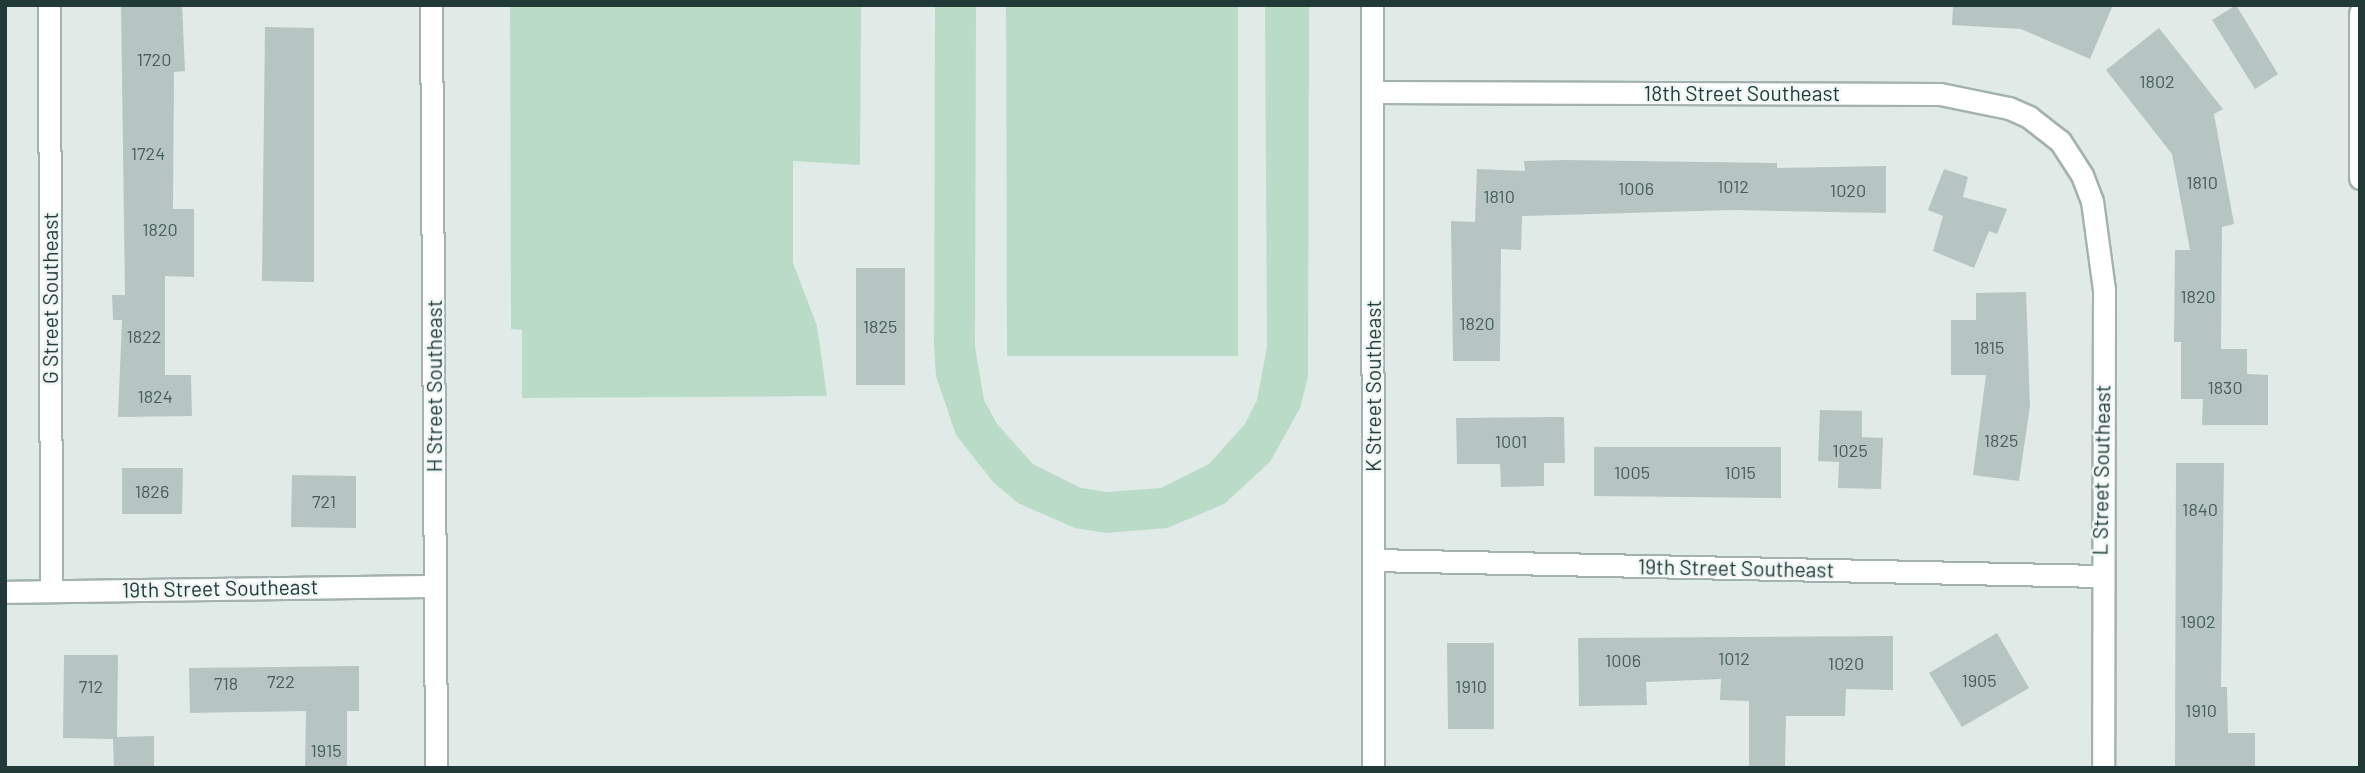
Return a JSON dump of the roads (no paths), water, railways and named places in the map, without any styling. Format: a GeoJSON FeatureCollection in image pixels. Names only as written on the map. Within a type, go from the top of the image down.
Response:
{"type":"FeatureCollection","features":[{"type":"Feature","properties":{"kind":"street","name":"G Street Southeast"},"geometry":{"type":"LineString","coordinates":[[49,5],[51,590]]}},
{"type":"Feature","properties":{"kind":"street","name":"H Street Southeast"},"geometry":{"type":"LineString","coordinates":[[431,5],[436,768]]}},
{"type":"Feature","properties":{"kind":"street","name":"K Street Southeast"},"geometry":{"type":"LineString","coordinates":[[1372,5],[1373,768]]}},
{"type":"Feature","properties":{"kind":"street"},"geometry":{"type":"LineString","coordinates":[[2351,5],[2357,47]]}},
{"type":"Feature","properties":{"kind":"street"},"geometry":{"type":"LineString","coordinates":[[2360,13],[2357,47],[2360,178]]}},
{"type":"Feature","properties":{"kind":"street","name":"18th Street Southeast"},"geometry":{"type":"LineString","coordinates":[[1372,92],[1940,94],[1990,102],[2029,117],[2060,141],[2082,175]]}},
{"type":"Feature","properties":{"kind":"street","name":"L Street Southeast"},"geometry":{"type":"LineString","coordinates":[[2082,175],[2098,229],[2104,290],[2100,576],[2103,768]]}},
{"type":"Feature","properties":{"kind":"street","name":"19th Street Southeast"},"geometry":{"type":"LineString","coordinates":[[1373,560],[2100,576]]}},
{"type":"Feature","properties":{"kind":"street","name":"19th Street Southeast"},"geometry":{"type":"LineString","coordinates":[[5,592],[435,586]]}}]}
